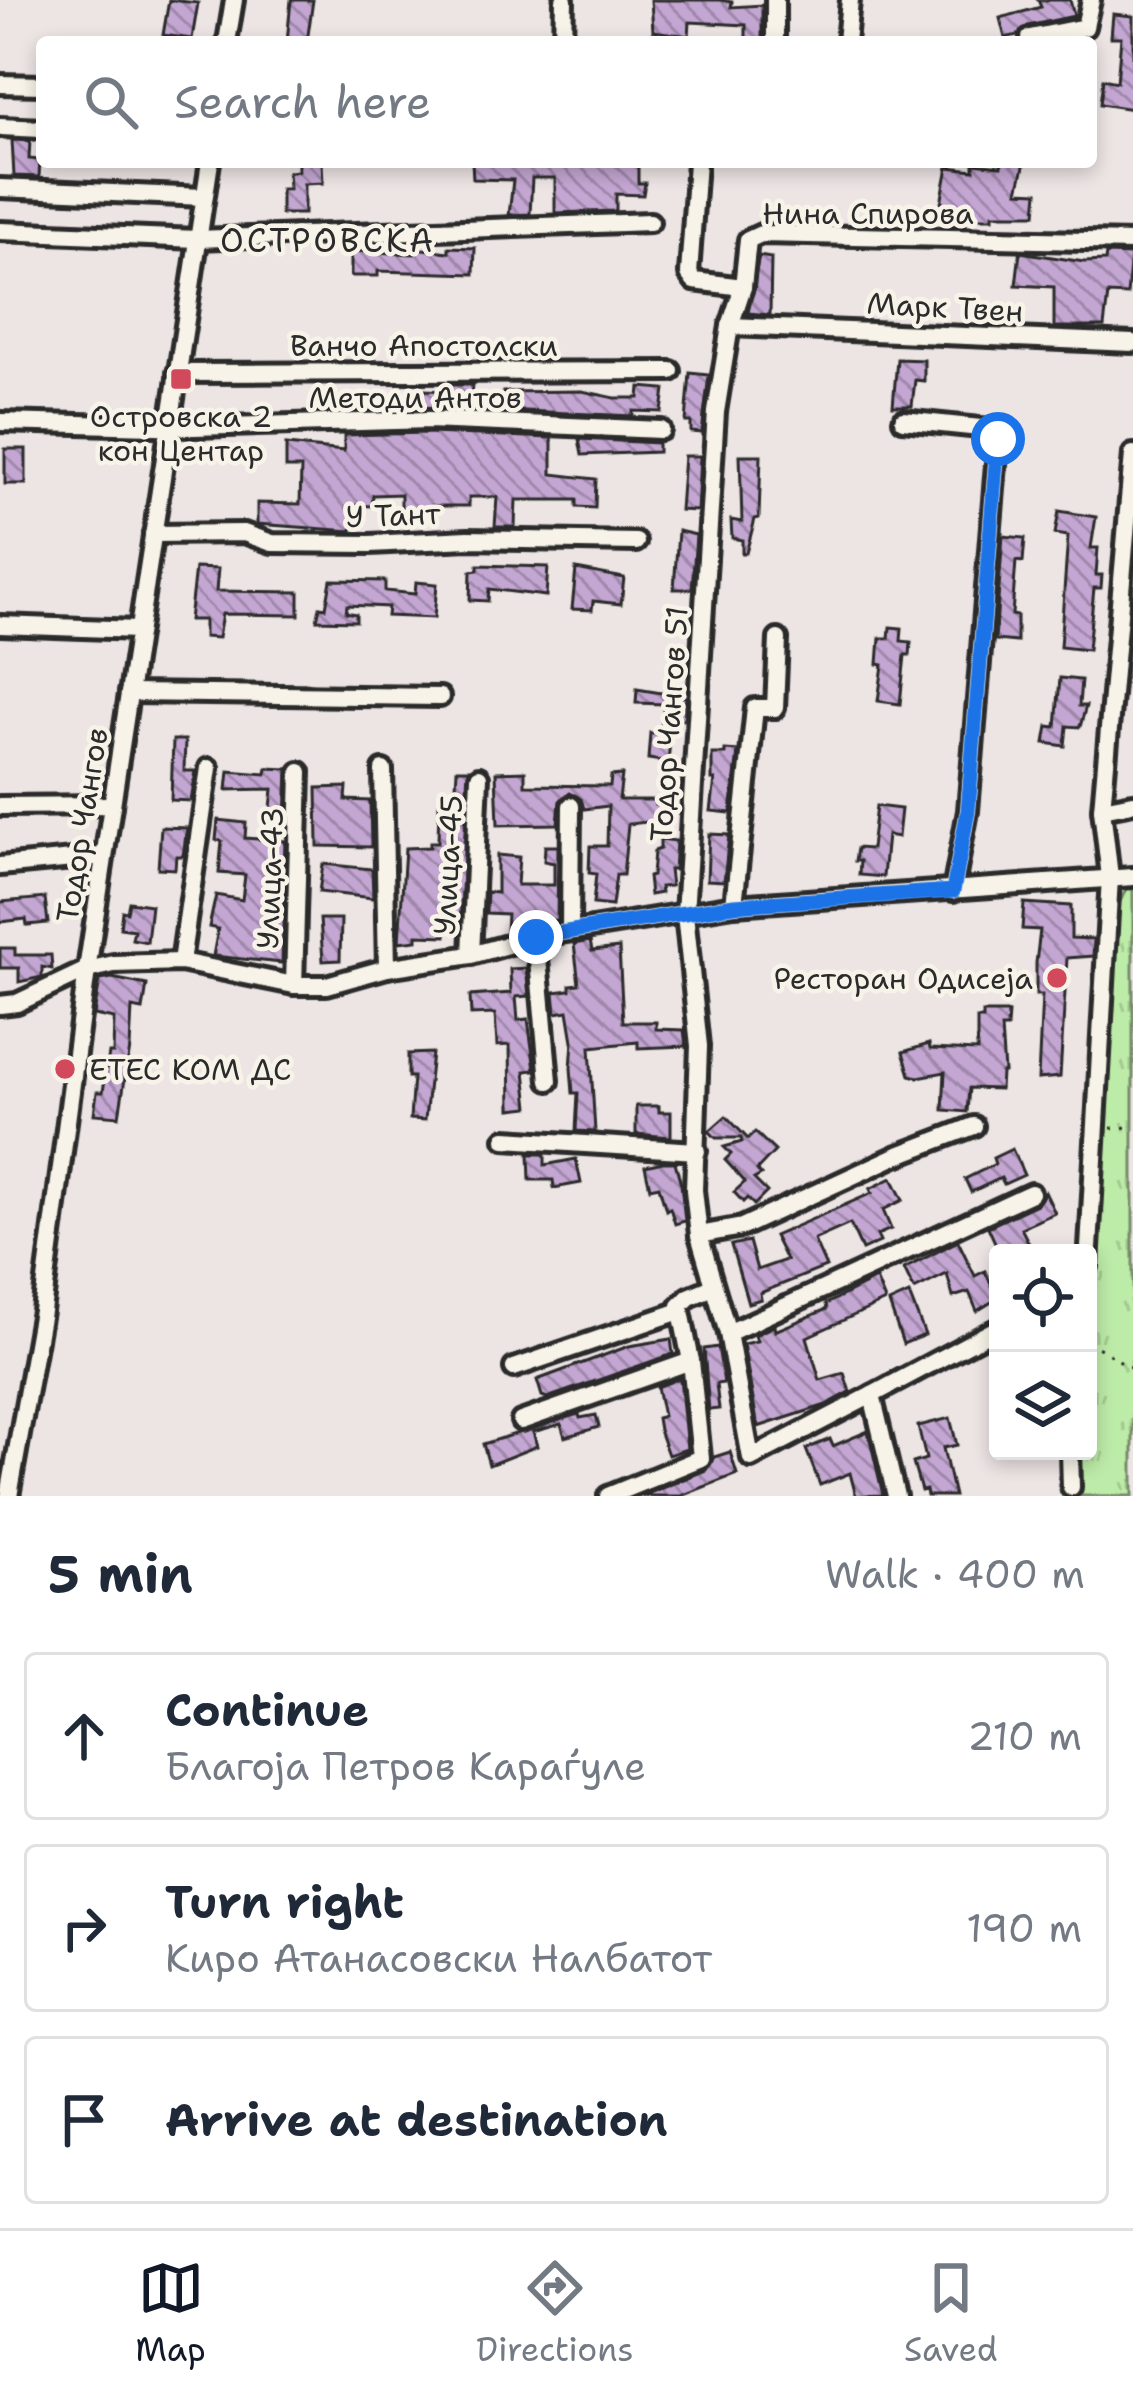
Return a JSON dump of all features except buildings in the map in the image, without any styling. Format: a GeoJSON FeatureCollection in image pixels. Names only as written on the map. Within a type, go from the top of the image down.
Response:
{"type":"FeatureCollection","features":[{"type":"Feature","properties":{"kind":"street"},"geometry":{"type":"LineString","coordinates":[[228,36],[234,0]]}},
{"type":"Feature","properties":{"kind":"street"},"geometry":{"type":"LineString","coordinates":[[563,36],[564,0]]}},
{"type":"Feature","properties":{"kind":"street"},"geometry":{"type":"LineString","coordinates":[[775,0],[775,36]]}},
{"type":"Feature","properties":{"kind":"street"},"geometry":{"type":"LineString","coordinates":[[847,36],[850,0]]}},
{"type":"Feature","properties":{"kind":"street"},"geometry":{"type":"LineString","coordinates":[[1084,35],[1091,0]]}},
{"type":"Feature","properties":{"kind":"street"},"geometry":{"type":"LineString","coordinates":[[0,83],[36,85]]}},
{"type":"Feature","properties":{"kind":"street"},"geometry":{"type":"LineString","coordinates":[[0,127],[36,129]]}},
{"type":"Feature","properties":{"kind":"street","name":"Тодор Чангов"},"geometry":{"type":"LineString","coordinates":[[9,1496],[42,1311],[87,970],[209,168]]}},
{"type":"Feature","properties":{"kind":"street"},"geometry":{"type":"LineString","coordinates":[[697,168],[689,274],[694,281],[743,287]]}},
{"type":"Feature","properties":{"kind":"street"},"geometry":{"type":"LineString","coordinates":[[0,188],[204,197]]}},
{"type":"Feature","properties":{"kind":"street"},"geometry":{"type":"LineString","coordinates":[[0,232],[197,239],[650,222]]}},
{"type":"Feature","properties":{"kind":"street","name":"Нина Спирова"},"geometry":{"type":"LineString","coordinates":[[743,287],[748,240],[761,234],[1133,242]]}},
{"type":"Feature","properties":{"kind":"street","name":"Тодор Чангов 51"},"geometry":{"type":"LineString","coordinates":[[743,287],[730,326],[716,412],[685,914],[699,1046],[694,1190],[699,1235],[728,1333],[751,1458],[989,1333]]}},
{"type":"Feature","properties":{"kind":"street","name":"Марк Твен"},"geometry":{"type":"LineString","coordinates":[[730,326],[1133,343]]}},
{"type":"Feature","properties":{"kind":"street","name":"Ванчо Апостолски"},"geometry":{"type":"LineString","coordinates":[[177,373],[671,371]]}},
{"type":"Feature","properties":{"kind":"street","name":"Методи Антов"},"geometry":{"type":"LineString","coordinates":[[0,422],[169,425],[428,420],[661,430]]}},
{"type":"Feature","properties":{"kind":"street"},"geometry":{"type":"LineString","coordinates":[[903,420],[990,430],[998,439],[968,811],[953,891]]}},
{"type":"Feature","properties":{"kind":"street"},"geometry":{"type":"LineString","coordinates":[[1089,1244],[1110,877],[1102,809],[1129,553],[1133,454]]}},
{"type":"Feature","properties":{"kind":"street","name":"У Тант"},"geometry":{"type":"LineString","coordinates":[[153,534],[244,533],[272,543],[636,542]]}},
{"type":"Feature","properties":{"kind":"street"},"geometry":{"type":"LineString","coordinates":[[0,625],[138,630]]}},
{"type":"Feature","properties":{"kind":"street"},"geometry":{"type":"LineString","coordinates":[[734,905],[755,708],[775,708],[778,639]]}},
{"type":"Feature","properties":{"kind":"street"},"geometry":{"type":"LineString","coordinates":[[129,693],[440,697]]}},
{"type":"Feature","properties":{"kind":"street"},"geometry":{"type":"LineString","coordinates":[[182,962],[209,768]]}},
{"type":"Feature","properties":{"kind":"street"},"geometry":{"type":"LineString","coordinates":[[383,770],[386,968]]}},
{"type":"Feature","properties":{"kind":"street","name":"Улица-43"},"geometry":{"type":"LineString","coordinates":[[294,985],[300,772]]}},
{"type":"Feature","properties":{"kind":"street","name":"Улица-45"},"geometry":{"type":"LineString","coordinates":[[471,955],[479,777]]}},
{"type":"Feature","properties":{"kind":"street"},"geometry":{"type":"LineString","coordinates":[[1102,809],[1133,803]]}},
{"type":"Feature","properties":{"kind":"street"},"geometry":{"type":"LineString","coordinates":[[0,806],[112,806]]}},
{"type":"Feature","properties":{"kind":"street"},"geometry":{"type":"LineString","coordinates":[[570,931],[571,806]]}},
{"type":"Feature","properties":{"kind":"street"},"geometry":{"type":"LineString","coordinates":[[0,866],[104,856]]}},
{"type":"Feature","properties":{"kind":"street"},"geometry":{"type":"LineString","coordinates":[[0,1005],[17,1003],[87,970],[113,964],[182,962],[294,985],[328,985],[536,937],[734,905],[1133,873]]}},
{"type":"Feature","properties":{"kind":"street"},"geometry":{"type":"LineString","coordinates":[[536,937],[549,1081]]}},
{"type":"Feature","properties":{"kind":"street"},"geometry":{"type":"LineString","coordinates":[[699,1235],[742,1227],[896,1156],[974,1126]]}},
{"type":"Feature","properties":{"kind":"street"},"geometry":{"type":"LineString","coordinates":[[505,1138],[697,1151]]}},
{"type":"Feature","properties":{"kind":"street"},"geometry":{"type":"LineString","coordinates":[[728,1333],[1031,1193]]}},
{"type":"Feature","properties":{"kind":"street"},"geometry":{"type":"LineString","coordinates":[[608,1496],[701,1457],[691,1361],[680,1311],[686,1298],[713,1288]]}},
{"type":"Feature","properties":{"kind":"street"},"geometry":{"type":"LineString","coordinates":[[514,1369],[680,1311]]}},
{"type":"Feature","properties":{"kind":"street"},"geometry":{"type":"LineString","coordinates":[[521,1421],[691,1361]]}},
{"type":"Feature","properties":{"kind":"street"},"geometry":{"type":"LineString","coordinates":[[872,1395],[896,1496]]}},
{"type":"Feature","properties":{"kind":"street"},"geometry":{"type":"LineString","coordinates":[[1070,1460],[1071,1487]]}},
{"type":"Feature","properties":{"kind":"path"},"geometry":{"type":"LineString","coordinates":[[1095,1128],[1133,1127]]}},
{"type":"Feature","properties":{"kind":"path"},"geometry":{"type":"LineString","coordinates":[[1097,1347],[1133,1369]]}},
{"type":"Feature","properties":{"kind":"green space"},"geometry":{"type":"Polygon","coordinates":[[[1133,884],[1133,1496],[1081,1496],[1082,1460],[1097,1460],[1097,1244],[1089,1244],[1095,1128],[1117,908],[1128,885],[1133,884]]]}},
{"type":"Feature","properties":{"kind":"place","name":"Островска 2 кон Центар"},"geometry":{"type":"Point","coordinates":[181,379]}},
{"type":"Feature","properties":{"kind":"place","name":"Ресторан Одисеја"},"geometry":{"type":"Point","coordinates":[1057,978]}},
{"type":"Feature","properties":{"kind":"place","name":"ЕТЕС КОМ ДС"},"geometry":{"type":"Point","coordinates":[65,1069]}},
{"type":"Feature","properties":{"kind":"district","name":"ОСТРОВСКА"},"geometry":{"type":"Point","coordinates":[328,240]}},
{"type":"Feature","properties":{"kind":"route"},"geometry":{"type":"LineString","coordinates":[[536,937],[734,905],[953,891],[968,811],[998,439]]}}]}
